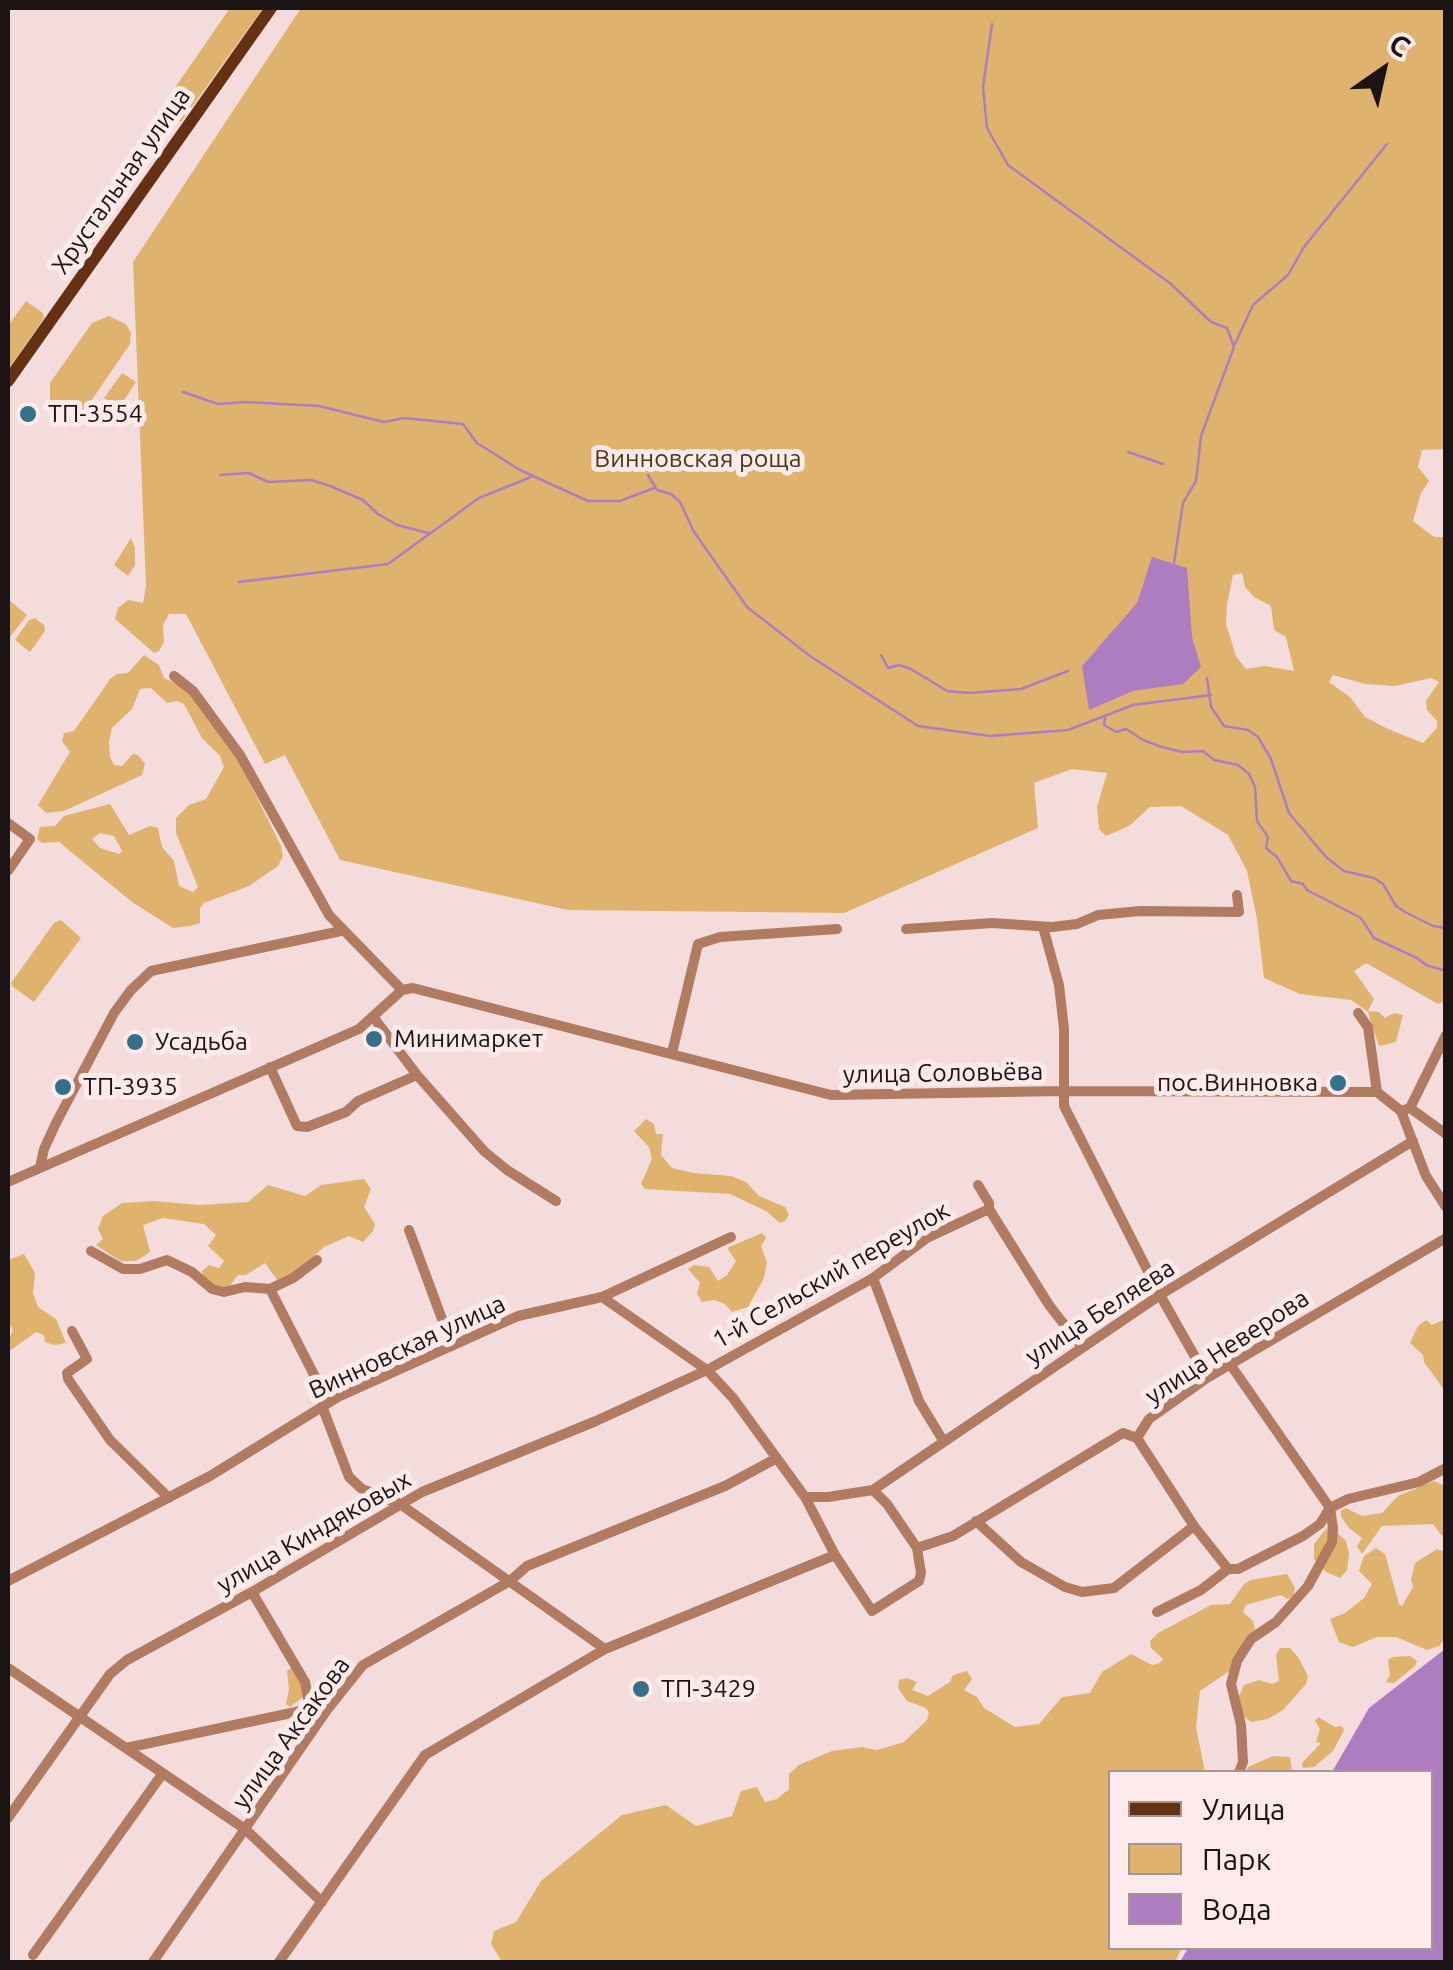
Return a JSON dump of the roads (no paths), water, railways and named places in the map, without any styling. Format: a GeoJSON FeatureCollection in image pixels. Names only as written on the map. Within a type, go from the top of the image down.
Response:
{"type":"FeatureCollection","features":[{"type":"Feature","properties":{"kind":"main road","name":"Хрустальная улица"},"geometry":{"type":"LineString","coordinates":[[8,381],[272,8]]}},
{"type":"Feature","properties":{"kind":"street"},"geometry":{"type":"LineString","coordinates":[[8,1182],[359,1029],[402,990],[329,915],[240,755],[193,691],[174,676]]}},
{"type":"Feature","properties":{"kind":"street"},"geometry":{"type":"LineString","coordinates":[[8,824],[30,839],[8,871]]}},
{"type":"Feature","properties":{"kind":"street"},"geometry":{"type":"LineString","coordinates":[[906,929],[992,923],[1043,927],[1140,911],[1239,912],[1236,895]]}},
{"type":"Feature","properties":{"kind":"street"},"geometry":{"type":"LineString","coordinates":[[1043,927],[1062,1014],[1064,1106],[1207,1378]]}},
{"type":"Feature","properties":{"kind":"street"},"geometry":{"type":"LineString","coordinates":[[672,1054],[698,944],[720,937],[836,929]]}},
{"type":"Feature","properties":{"kind":"street"},"geometry":{"type":"LineString","coordinates":[[40,1168],[50,1136],[114,1013],[151,971],[341,931]]}},
{"type":"Feature","properties":{"kind":"street","name":"улица Соловьёва"},"geometry":{"type":"LineString","coordinates":[[402,990],[439,992],[831,1095],[1378,1092]]}},
{"type":"Feature","properties":{"kind":"street"},"geometry":{"type":"LineString","coordinates":[[1358,1012],[1368,1027],[1378,1092],[1446,1134]]}},
{"type":"Feature","properties":{"kind":"street"},"geometry":{"type":"LineString","coordinates":[[374,1018],[417,1075],[484,1151],[556,1200]]}},
{"type":"Feature","properties":{"kind":"street"},"geometry":{"type":"LineString","coordinates":[[1446,1036],[1406,1110],[1412,1141],[1426,1176],[1446,1208]]}},
{"type":"Feature","properties":{"kind":"street"},"geometry":{"type":"LineString","coordinates":[[270,1067],[297,1126],[307,1127],[346,1112],[358,1100],[417,1075]]}},
{"type":"Feature","properties":{"kind":"street","name":"улица Беляева"},"geometry":{"type":"LineString","coordinates":[[805,1497],[873,1490],[1160,1295],[1412,1141]]}},
{"type":"Feature","properties":{"kind":"street"},"geometry":{"type":"LineString","coordinates":[[978,1185],[989,1210]]}},
{"type":"Feature","properties":{"kind":"street","name":"1-й Сельский переулок"},"geometry":{"type":"LineString","coordinates":[[708,1370],[874,1278],[927,1238],[989,1210],[1049,1305],[1082,1346]]}},
{"type":"Feature","properties":{"kind":"street"},"geometry":{"type":"LineString","coordinates":[[410,1230],[452,1346]]}},
{"type":"Feature","properties":{"kind":"street","name":"Винновская улица"},"geometry":{"type":"LineString","coordinates":[[8,1581],[169,1498],[268,1442],[325,1404],[518,1316],[602,1297],[731,1237]]}},
{"type":"Feature","properties":{"kind":"street","name":"улица Неверова"},"geometry":{"type":"LineString","coordinates":[[917,1548],[940,1542],[1123,1433],[1137,1438],[1149,1419],[1207,1378],[1446,1238]]}},
{"type":"Feature","properties":{"kind":"street"},"geometry":{"type":"LineString","coordinates":[[90,1251],[124,1269],[140,1269],[168,1260],[192,1272],[212,1289],[224,1292],[246,1287],[270,1289],[317,1260]]}},
{"type":"Feature","properties":{"kind":"street"},"geometry":{"type":"LineString","coordinates":[[874,1278],[920,1401],[944,1442]]}},
{"type":"Feature","properties":{"kind":"street"},"geometry":{"type":"LineString","coordinates":[[270,1289],[325,1404],[350,1477],[362,1489],[400,1504],[605,1649]]}},
{"type":"Feature","properties":{"kind":"street"},"geometry":{"type":"LineString","coordinates":[[602,1297],[708,1370],[734,1398],[805,1497],[835,1555],[872,1611],[919,1581],[917,1548],[873,1490]]}},
{"type":"Feature","properties":{"kind":"street"},"geometry":{"type":"LineString","coordinates":[[72,1331],[87,1360],[67,1373],[68,1378],[110,1440],[169,1498]]}},
{"type":"Feature","properties":{"kind":"street"},"geometry":{"type":"LineString","coordinates":[[1230,1364],[1330,1508],[1332,1542],[1316,1573],[1276,1622],[1251,1639],[1237,1661],[1232,1684],[1240,1725],[1243,1762],[1240,1770]]}},
{"type":"Feature","properties":{"kind":"street","name":"улица Киндяковых"},"geometry":{"type":"LineString","coordinates":[[8,1818],[110,1674],[127,1660],[400,1504],[708,1370]]}},
{"type":"Feature","properties":{"kind":"street"},"geometry":{"type":"LineString","coordinates":[[1137,1438],[1194,1526],[1228,1568]]}},
{"type":"Feature","properties":{"kind":"street"},"geometry":{"type":"LineString","coordinates":[[510,1581],[527,1566],[746,1477],[777,1458]]}},
{"type":"Feature","properties":{"kind":"street"},"geometry":{"type":"LineString","coordinates":[[1157,1612],[1200,1590],[1228,1568],[1238,1569],[1303,1536],[1320,1524],[1330,1508],[1359,1495],[1418,1482],[1446,1468]]}},
{"type":"Feature","properties":{"kind":"street"},"geometry":{"type":"LineString","coordinates":[[976,1521],[1021,1562],[1065,1587],[1082,1592],[1114,1588],[1194,1526]]}},
{"type":"Feature","properties":{"kind":"street"},"geometry":{"type":"LineString","coordinates":[[280,1962],[425,1755],[605,1649],[835,1555]]}},
{"type":"Feature","properties":{"kind":"street","name":"улица Аксакова"},"geometry":{"type":"LineString","coordinates":[[153,1962],[326,1710],[363,1665],[510,1581]]}},
{"type":"Feature","properties":{"kind":"street"},"geometry":{"type":"LineString","coordinates":[[252,1592],[305,1682],[310,1709]]}},
{"type":"Feature","properties":{"kind":"street"},"geometry":{"type":"LineString","coordinates":[[8,1668],[245,1828],[322,1902]]}},
{"type":"Feature","properties":{"kind":"street"},"geometry":{"type":"LineString","coordinates":[[126,1748],[310,1709],[326,1710]]}},
{"type":"Feature","properties":{"kind":"street"},"geometry":{"type":"LineString","coordinates":[[34,1955],[163,1773]]}},
{"type":"Feature","properties":{"kind":"water"},"geometry":{"type":"Polygon","coordinates":[[[1152,557],[1187,568],[1192,637],[1201,667],[1183,684],[1133,691],[1089,710],[1082,666],[1137,603],[1152,557]]]}},
{"type":"Feature","properties":{"kind":"water"},"geometry":{"type":"Polygon","coordinates":[[[1445,1649],[1445,1962],[1180,1962],[1187,1950],[1433,1950],[1433,1770],[1333,1770],[1369,1708],[1445,1649]]]}},
{"type":"Feature","properties":{"kind":"waterway"},"geometry":{"type":"LineString","coordinates":[[992,24],[983,87],[987,128],[1008,165],[1171,284],[1211,322],[1227,328],[1234,347],[1201,436],[1196,481],[1183,503],[1174,563]]}},
{"type":"Feature","properties":{"kind":"waterway"},"geometry":{"type":"LineString","coordinates":[[1235,344],[1253,305],[1288,275],[1304,247],[1387,144]]}},
{"type":"Feature","properties":{"kind":"waterway"},"geometry":{"type":"LineString","coordinates":[[183,392],[218,404],[319,406],[384,422],[404,418],[463,424],[477,443],[520,470],[588,501],[620,501],[654,488]]}},
{"type":"Feature","properties":{"kind":"waterway"},"geometry":{"type":"LineString","coordinates":[[1128,452],[1163,464]]}},
{"type":"Feature","properties":{"kind":"waterway"},"geometry":{"type":"LineString","coordinates":[[220,475],[249,473],[268,482],[311,480],[363,500],[397,525],[428,533]]}},
{"type":"Feature","properties":{"kind":"waterway"},"geometry":{"type":"LineString","coordinates":[[648,475],[657,490],[680,502],[694,532],[747,607],[810,656],[918,726],[990,736],[1068,730],[1133,705],[1211,695]]}},
{"type":"Feature","properties":{"kind":"waterway"},"geometry":{"type":"LineString","coordinates":[[239,582],[388,564],[479,498],[531,477]]}},
{"type":"Feature","properties":{"kind":"waterway"},"geometry":{"type":"LineString","coordinates":[[881,655],[888,668],[899,665],[947,691],[969,693],[1021,689],[1068,671]]}},
{"type":"Feature","properties":{"kind":"waterway"},"geometry":{"type":"LineString","coordinates":[[1207,678],[1211,707],[1224,726],[1248,730],[1258,737],[1271,759],[1289,813],[1326,857],[1344,871],[1383,884],[1396,906],[1405,912],[1446,928]]}},
{"type":"Feature","properties":{"kind":"waterway"},"geometry":{"type":"LineString","coordinates":[[1105,717],[1104,725],[1116,732],[1126,729],[1162,747],[1182,752],[1203,751],[1214,760],[1238,765],[1249,774],[1255,787],[1257,821],[1268,837],[1266,848],[1277,857],[1291,881],[1361,918],[1374,938],[1446,971]]}},
{"type":"Feature","properties":{"kind":"place","name":"ТП-3554"},"geometry":{"type":"Point","coordinates":[28,414]}},
{"type":"Feature","properties":{"kind":"place","name":"Минимаркет"},"geometry":{"type":"Point","coordinates":[374,1039]}},
{"type":"Feature","properties":{"kind":"place","name":"Усадьба"},"geometry":{"type":"Point","coordinates":[135,1042]}},
{"type":"Feature","properties":{"kind":"place","name":"пос.Винновка"},"geometry":{"type":"Point","coordinates":[1338,1083]}},
{"type":"Feature","properties":{"kind":"place","name":"ТП-3935"},"geometry":{"type":"Point","coordinates":[63,1087]}},
{"type":"Feature","properties":{"kind":"place","name":"ТП-3429"},"geometry":{"type":"Point","coordinates":[641,1689]}},
{"type":"Feature","properties":{"kind":"park label","name":"Винновская роща"},"geometry":{"type":"Point","coordinates":[698,459]}}]}
